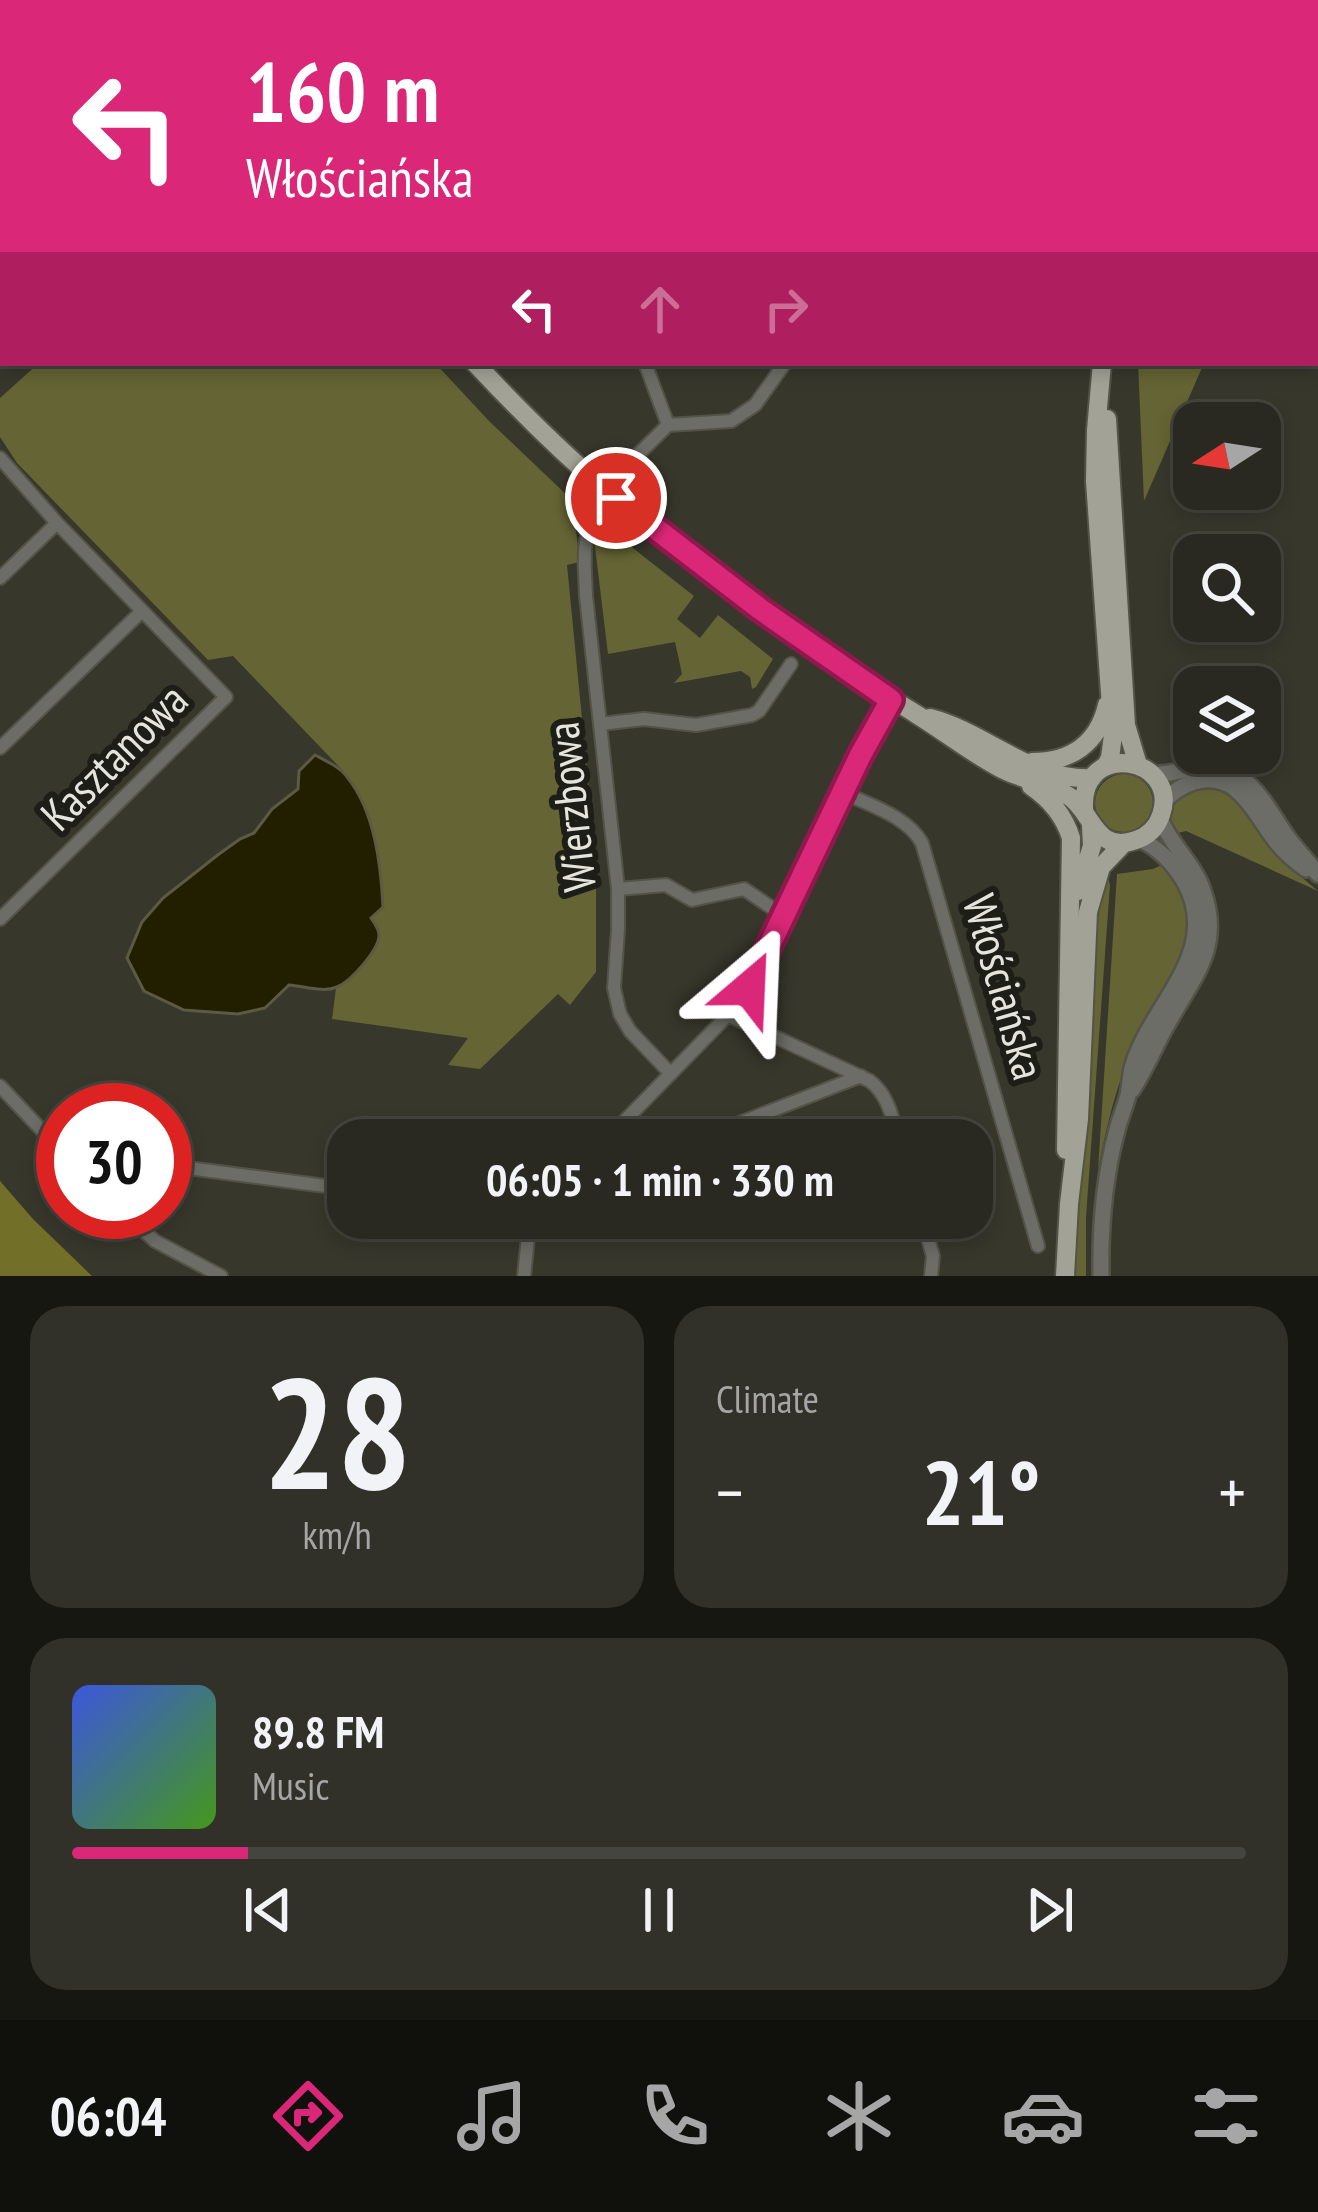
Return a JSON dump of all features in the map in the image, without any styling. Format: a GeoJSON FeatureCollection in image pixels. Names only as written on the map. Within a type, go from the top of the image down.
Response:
{"type":"FeatureCollection","features":[{"type":"Feature","properties":{"kind":"main road"},"geometry":{"type":"LineString","coordinates":[[479,366],[604,488],[760,609],[891,700],[918,715],[968,730],[1063,793],[1105,838],[1131,841]]}},
{"type":"Feature","properties":{"kind":"main road"},"geometry":{"type":"LineString","coordinates":[[1072,926],[1093,837],[1084,793],[1110,758],[1113,735],[1095,481],[1102,366]]}},
{"type":"Feature","properties":{"kind":"main road"},"geometry":{"type":"LineString","coordinates":[[1065,1276],[1079,1119],[1088,913],[1101,867],[1131,841],[1152,831],[1162,810],[1161,788],[1128,740],[1102,366]]}},
{"type":"Feature","properties":{"kind":"main road"},"geometry":{"type":"LineString","coordinates":[[1024,771],[1080,750],[1102,725],[1109,694]]}},
{"type":"Feature","properties":{"kind":"main road"},"geometry":{"type":"LineString","coordinates":[[1024,771],[1068,778],[1121,762],[1145,770]]}},
{"type":"Feature","properties":{"kind":"main road"},"geometry":{"type":"LineString","coordinates":[[1024,771],[1067,825],[1072,857],[1065,1089],[1069,1204]]}},
{"type":"Feature","properties":{"kind":"street"},"geometry":{"type":"LineString","coordinates":[[646,366],[668,425]]}},
{"type":"Feature","properties":{"kind":"street"},"geometry":{"type":"LineString","coordinates":[[604,488],[668,425],[731,421],[755,405],[782,366]]}},
{"type":"Feature","properties":{"kind":"street"},"geometry":{"type":"LineString","coordinates":[[0,458],[142,611],[0,748]]}},
{"type":"Feature","properties":{"kind":"street","name":"Wierzbowa"},"geometry":{"type":"LineString","coordinates":[[594,516],[584,548],[618,889],[614,988],[630,1031],[670,1073]]}},
{"type":"Feature","properties":{"kind":"street"},"geometry":{"type":"LineString","coordinates":[[0,578],[57,523]]}},
{"type":"Feature","properties":{"kind":"street","name":"Kasztanowa"},"geometry":{"type":"LineString","coordinates":[[0,919],[226,697],[142,611]]}},
{"type":"Feature","properties":{"kind":"street"},"geometry":{"type":"LineString","coordinates":[[600,724],[644,719],[695,725],[752,716],[791,664]]}},
{"type":"Feature","properties":{"kind":"street"},"geometry":{"type":"LineString","coordinates":[[630,1119],[749,988],[891,700]]}},
{"type":"Feature","properties":{"kind":"street"},"geometry":{"type":"LineString","coordinates":[[1145,770],[1162,775],[1203,766],[1241,776],[1258,791],[1318,875]]}},
{"type":"Feature","properties":{"kind":"street"},"geometry":{"type":"LineString","coordinates":[[1127,1098],[1200,970],[1209,940],[1209,916],[1199,881],[1172,842],[1162,810],[1175,791],[1194,782],[1231,786],[1249,800],[1291,858],[1318,875]]}},
{"type":"Feature","properties":{"kind":"street","name":"Włościańska"},"geometry":{"type":"LineString","coordinates":[[842,792],[904,822],[922,843],[1038,1246]]}},
{"type":"Feature","properties":{"kind":"street"},"geometry":{"type":"LineString","coordinates":[[1101,1276],[1102,1211],[1117,1130],[1138,1054],[1189,962],[1196,931],[1192,900],[1177,870],[1156,848],[1131,841]]}},
{"type":"Feature","properties":{"kind":"street"},"geometry":{"type":"LineString","coordinates":[[618,889],[666,884],[692,900],[744,889],[784,916]]}},
{"type":"Feature","properties":{"kind":"street"},"geometry":{"type":"LineString","coordinates":[[728,1015],[861,1076],[884,1096],[892,1119]]}},
{"type":"Feature","properties":{"kind":"street"},"geometry":{"type":"LineString","coordinates":[[750,1119],[861,1076]]}},
{"type":"Feature","properties":{"kind":"street"},"geometry":{"type":"LineString","coordinates":[[0,1086],[36,1125]]}},
{"type":"Feature","properties":{"kind":"street"},"geometry":{"type":"LineString","coordinates":[[192,1169],[327,1186]]}},
{"type":"Feature","properties":{"kind":"street"},"geometry":{"type":"LineString","coordinates":[[153,1239],[221,1276]]}},
{"type":"Feature","properties":{"kind":"street"},"geometry":{"type":"LineString","coordinates":[[524,1276],[528,1239]]}},
{"type":"Feature","properties":{"kind":"street"},"geometry":{"type":"LineString","coordinates":[[928,1239],[931,1276]]}},
{"type":"Feature","properties":{"kind":"shaded area"},"geometry":{"type":"Polygon","coordinates":[[[36,366],[438,366],[572,500],[580,562],[567,565],[596,862],[596,972],[570,1005],[558,994],[480,1069],[448,1065],[468,1038],[332,1019],[336,988],[368,960],[379,940],[370,919],[370,820],[347,775],[233,656],[208,660],[17,463],[0,437],[0,398],[36,366]]]}},
{"type":"Feature","properties":{"kind":"shaded area"},"geometry":{"type":"Polygon","coordinates":[[[1138,366],[1203,366],[1187,402],[1173,402],[1173,434],[1144,501],[1138,366]]]}},
{"type":"Feature","properties":{"kind":"shaded area"},"geometry":{"type":"Polygon","coordinates":[[[601,523],[694,596],[677,619],[700,638],[718,615],[773,659],[756,687],[752,689],[750,677],[741,671],[674,683],[682,674],[675,642],[608,654],[594,539],[601,523]]]}},
{"type":"Feature","properties":{"kind":"shaded area"},"geometry":{"type":"Polygon","coordinates":[[[315,755],[347,777],[370,822],[383,907],[371,918],[379,935],[369,956],[337,987],[289,985],[265,1008],[238,1014],[184,1010],[144,991],[127,958],[142,922],[163,898],[254,833],[272,809],[298,789],[299,771],[315,755]]]}},
{"type":"Feature","properties":{"kind":"shaded area"},"geometry":{"type":"Polygon","coordinates":[[[1124,774],[1144,783],[1153,803],[1144,823],[1124,832],[1104,823],[1095,803],[1104,783],[1124,774]]]}},
{"type":"Feature","properties":{"kind":"shaded area"},"geometry":{"type":"Polygon","coordinates":[[[1214,786],[1239,804],[1273,850],[1318,891],[1186,831],[1174,834],[1169,813],[1177,799],[1214,786]]]}},
{"type":"Feature","properties":{"kind":"shaded area"},"geometry":{"type":"Polygon","coordinates":[[[1162,865],[1183,899],[1186,946],[1172,982],[1125,1066],[1098,1170],[1117,874],[1162,865]]]}},
{"type":"Feature","properties":{"kind":"shaded area"},"geometry":{"type":"Polygon","coordinates":[[[1104,876],[1110,885],[1086,1217],[1086,1276],[1075,1276],[1092,919],[1104,876]]]}},
{"type":"Feature","properties":{"kind":"shaded area"},"geometry":{"type":"Polygon","coordinates":[[[0,1181],[36,1222],[36,1239],[54,1239],[92,1276],[0,1276],[0,1181]]]}},
{"type":"Feature","properties":{"kind":"route"},"geometry":{"type":"LineString","coordinates":[[616,498],[760,609],[891,700],[749,988]]}}]}
